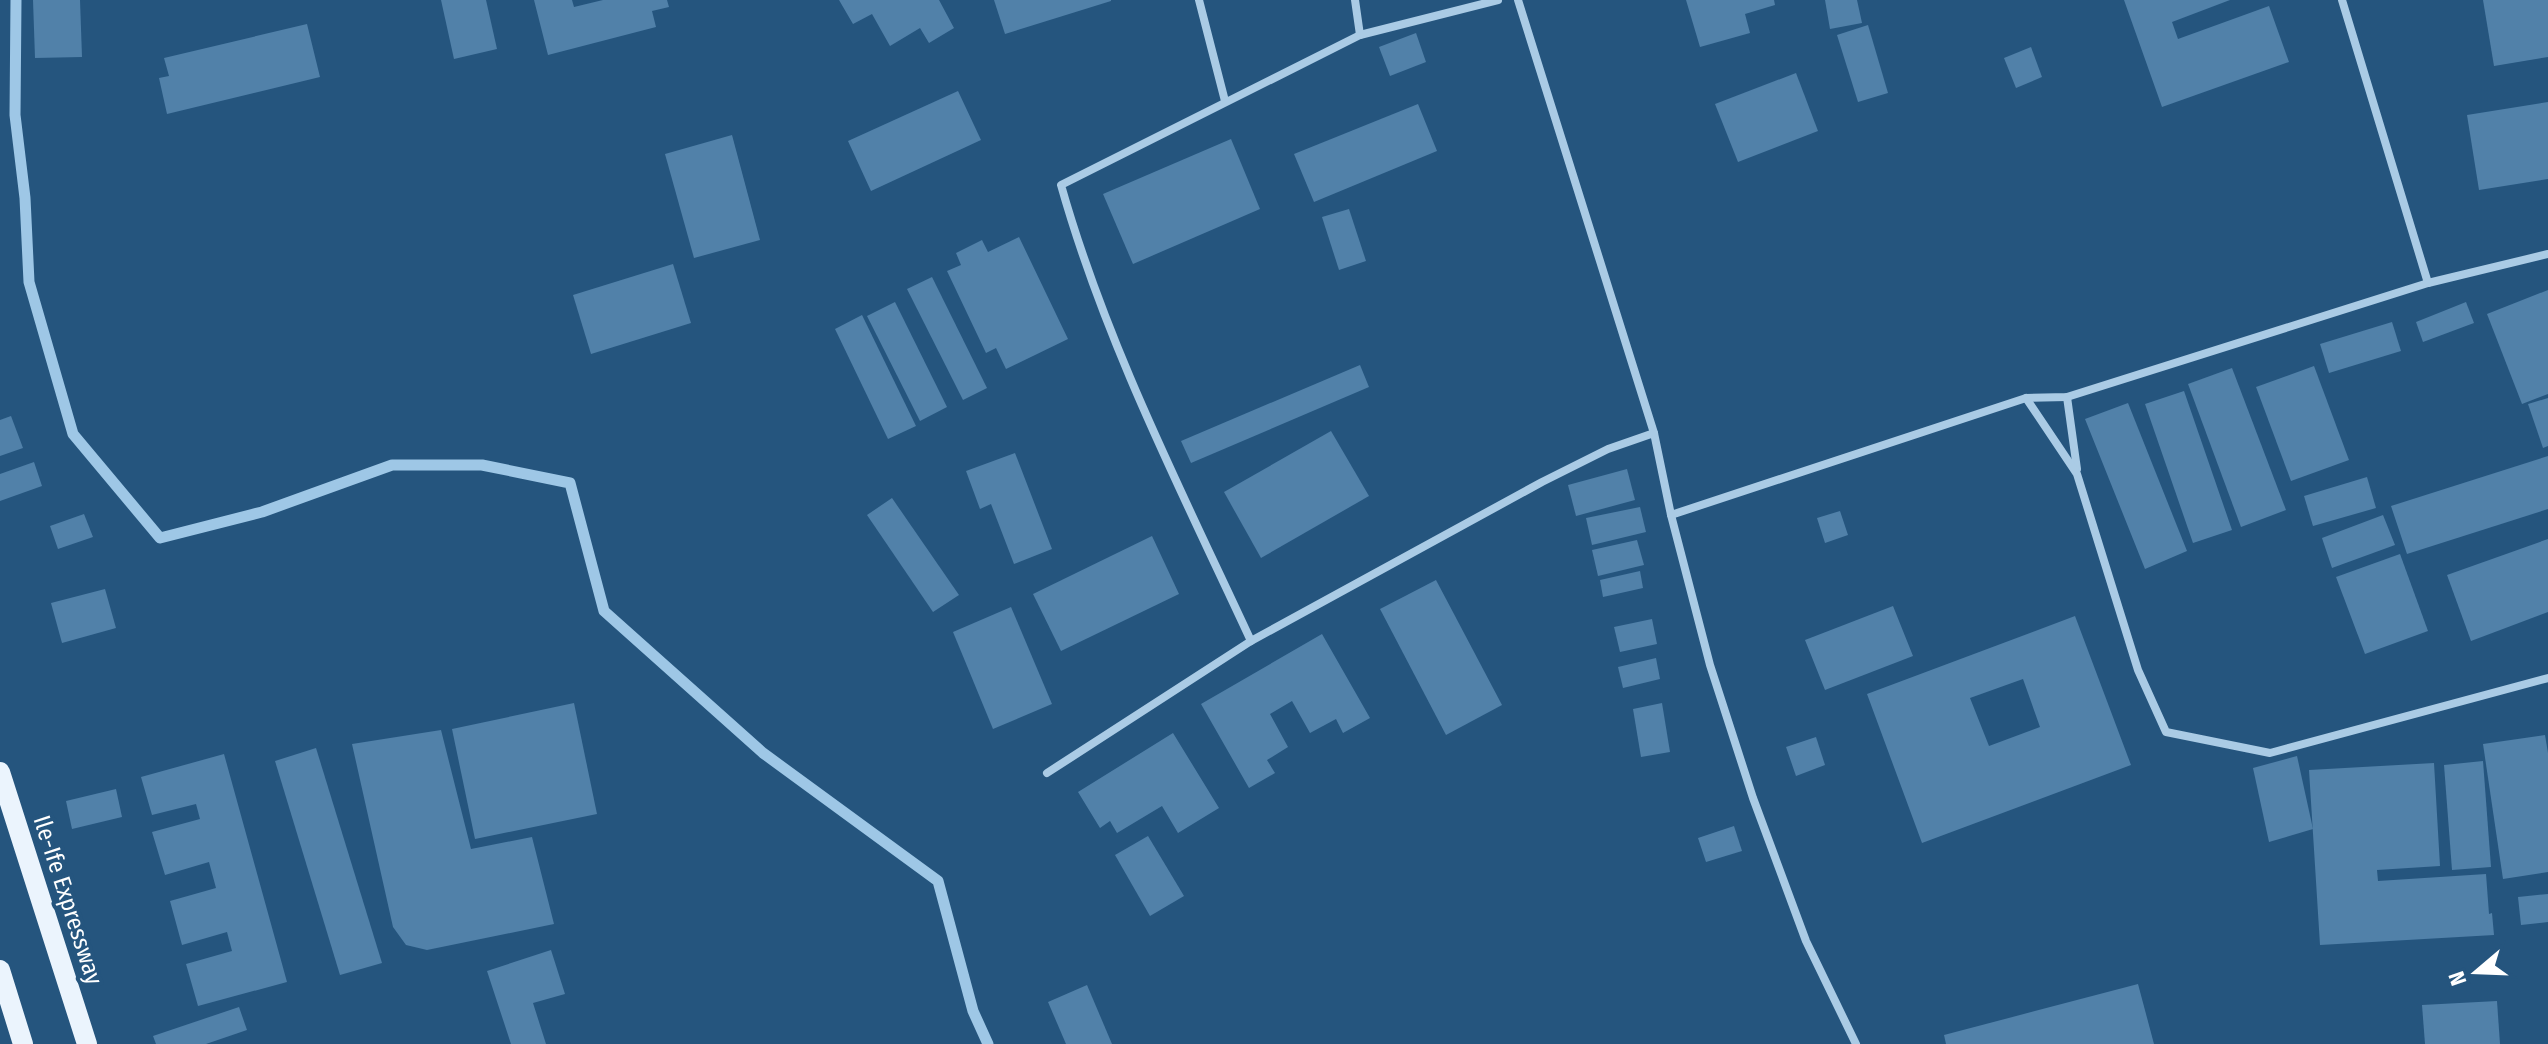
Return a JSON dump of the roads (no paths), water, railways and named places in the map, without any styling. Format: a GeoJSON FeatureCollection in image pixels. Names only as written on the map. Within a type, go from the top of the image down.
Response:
{"type":"FeatureCollection","features":[{"type":"Feature","properties":{"kind":"main road","name":"Ile-Ife Expressway"},"geometry":{"type":"LineString","coordinates":[[0,772],[87,1044]]}},
{"type":"Feature","properties":{"kind":"main road"},"geometry":{"type":"LineString","coordinates":[[0,970],[23,1044]]}},
{"type":"Feature","properties":{"kind":"street"},"geometry":{"type":"LineString","coordinates":[[1199,0],[1225,101]]}},
{"type":"Feature","properties":{"kind":"street"},"geometry":{"type":"LineString","coordinates":[[1355,0],[1360,35]]}},
{"type":"Feature","properties":{"kind":"street"},"geometry":{"type":"LineString","coordinates":[[1251,641],[1126,370],[1080,251],[1061,185],[1360,35],[1498,0]]}},
{"type":"Feature","properties":{"kind":"street"},"geometry":{"type":"LineString","coordinates":[[1518,0],[1654,433],[1671,515],[1710,665],[1753,798],[1806,941],[1856,1044]]}},
{"type":"Feature","properties":{"kind":"street"},"geometry":{"type":"LineString","coordinates":[[2342,0],[2428,283]]}},
{"type":"Feature","properties":{"kind":"street"},"geometry":{"type":"LineString","coordinates":[[1671,515],[2026,398],[2067,397],[2428,283],[2548,254]]}},
{"type":"Feature","properties":{"kind":"street"},"geometry":{"type":"LineString","coordinates":[[2067,397],[2077,474],[2138,670],[2166,732],[2270,753],[2548,678]]}},
{"type":"Feature","properties":{"kind":"street"},"geometry":{"type":"LineString","coordinates":[[2026,398],[2077,474]]}},
{"type":"Feature","properties":{"kind":"street"},"geometry":{"type":"LineString","coordinates":[[1047,773],[1251,641],[1542,482],[1608,449],[1654,433]]}},
{"type":"Feature","properties":{"kind":"waterway"},"geometry":{"type":"LineString","coordinates":[[16,0],[15,115],[25,198],[29,282],[73,434],[160,538],[262,512],[392,465],[482,465],[570,483],[604,611],[763,753],[938,881],[973,1011],[988,1044]]}}]}
